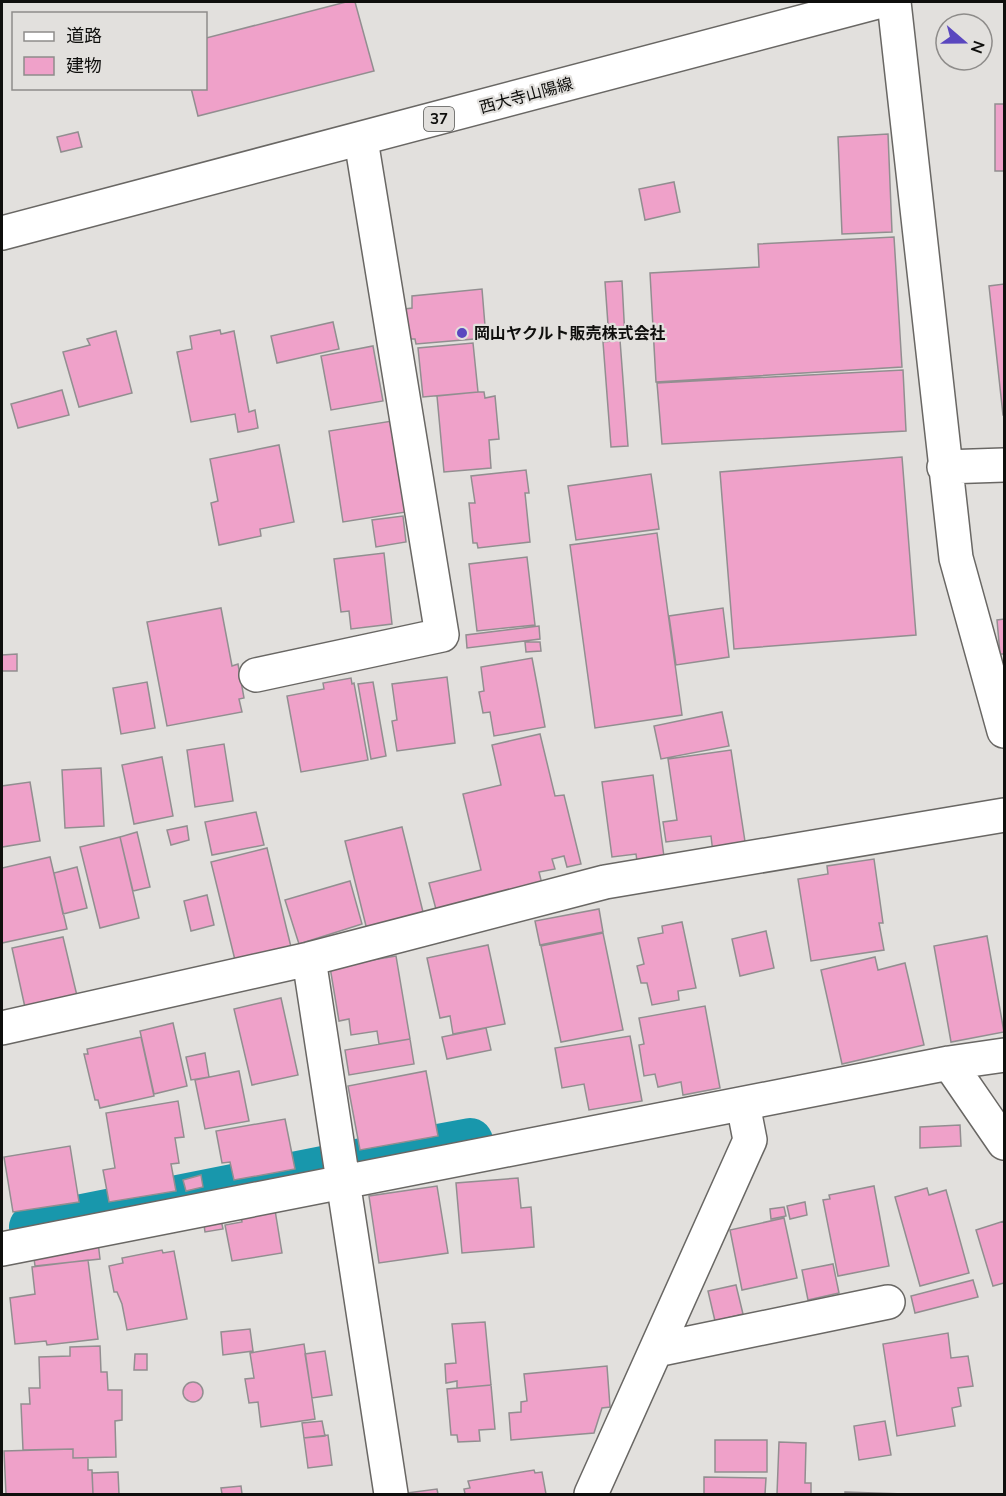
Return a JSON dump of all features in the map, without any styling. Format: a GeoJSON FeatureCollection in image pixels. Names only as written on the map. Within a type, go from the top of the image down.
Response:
{"type":"FeatureCollection","features":[{"type":"Feature","properties":{"kind":"street","name":"西大寺山陽線"},"geometry":{"type":"LineString","coordinates":[[2,233],[877,2]]}},
{"type":"Feature","properties":{"kind":"street"},"geometry":{"type":"LineString","coordinates":[[894,2],[944,467],[956,558],[1005,731]]}},
{"type":"Feature","properties":{"kind":"street"},"geometry":{"type":"LineString","coordinates":[[256,675],[442,635],[361,140]]}},
{"type":"Feature","properties":{"kind":"street"},"geometry":{"type":"LineString","coordinates":[[944,467],[1005,465]]}},
{"type":"Feature","properties":{"kind":"street"},"geometry":{"type":"LineString","coordinates":[[2,1028],[309,959],[605,882],[1005,815]]}},
{"type":"Feature","properties":{"kind":"street"},"geometry":{"type":"LineString","coordinates":[[309,959],[391,1494]]}},
{"type":"Feature","properties":{"kind":"street"},"geometry":{"type":"LineString","coordinates":[[2,1249],[949,1063],[1005,1055]]}},
{"type":"Feature","properties":{"kind":"street"},"geometry":{"type":"LineString","coordinates":[[949,1063],[1005,1143]]}},
{"type":"Feature","properties":{"kind":"street"},"geometry":{"type":"LineString","coordinates":[[591,1494],[750,1140],[743,1104]]}},
{"type":"Feature","properties":{"kind":"street"},"geometry":{"type":"LineString","coordinates":[[656,1350],[888,1302]]}},
{"type":"Feature","properties":{"kind":"building"},"geometry":{"type":"Polygon","coordinates":[[[346,2],[355,2],[374,71],[198,116],[192,90],[207,90],[207,38],[346,2]]]}},
{"type":"Feature","properties":{"kind":"building"},"geometry":{"type":"Polygon","coordinates":[[[995,104],[1004,104],[1004,171],[995,171],[995,104]]]}},
{"type":"Feature","properties":{"kind":"building"},"geometry":{"type":"Polygon","coordinates":[[[78,132],[82,147],[61,152],[57,137],[78,132]]]}},
{"type":"Feature","properties":{"kind":"building"},"geometry":{"type":"Polygon","coordinates":[[[888,134],[892,232],[842,234],[838,137],[888,134]]]}},
{"type":"Feature","properties":{"kind":"building"},"geometry":{"type":"Polygon","coordinates":[[[674,182],[680,212],[645,220],[639,189],[674,182]]]}},
{"type":"Feature","properties":{"kind":"building"},"geometry":{"type":"Polygon","coordinates":[[[894,237],[902,367],[656,382],[650,273],[759,267],[758,244],[894,237]]]}},
{"type":"Feature","properties":{"kind":"building"},"geometry":{"type":"Polygon","coordinates":[[[622,281],[625,338],[609,339],[605,282],[622,281]]]}},
{"type":"Feature","properties":{"kind":"building"},"geometry":{"type":"Polygon","coordinates":[[[1004,284],[1004,415],[1003,415],[989,286],[1004,284]]]}},
{"type":"Feature","properties":{"kind":"building"},"geometry":{"type":"Polygon","coordinates":[[[482,289],[486,338],[416,344],[415,339],[408,339],[405,309],[412,308],[412,296],[482,289]]]}},
{"type":"Feature","properties":{"kind":"building"},"geometry":{"type":"Polygon","coordinates":[[[333,322],[339,349],[277,363],[271,336],[333,322]]]}},
{"type":"Feature","properties":{"kind":"building"},"geometry":{"type":"Polygon","coordinates":[[[220,330],[221,334],[234,331],[249,412],[255,410],[258,428],[238,432],[235,414],[191,422],[177,352],[192,349],[190,336],[220,330]]]}},
{"type":"Feature","properties":{"kind":"building"},"geometry":{"type":"Polygon","coordinates":[[[116,331],[132,393],[79,407],[63,352],[90,345],[87,339],[116,331]]]}},
{"type":"Feature","properties":{"kind":"building"},"geometry":{"type":"Polygon","coordinates":[[[620,340],[628,446],[611,447],[603,342],[620,340]]]}},
{"type":"Feature","properties":{"kind":"building"},"geometry":{"type":"Polygon","coordinates":[[[473,343],[478,392],[423,397],[418,348],[473,343]]]}},
{"type":"Feature","properties":{"kind":"building"},"geometry":{"type":"Polygon","coordinates":[[[373,346],[383,401],[331,410],[321,356],[373,346]]]}},
{"type":"Feature","properties":{"kind":"building"},"geometry":{"type":"Polygon","coordinates":[[[903,370],[906,431],[662,444],[657,383],[903,370]]]}},
{"type":"Feature","properties":{"kind":"building"},"geometry":{"type":"Polygon","coordinates":[[[62,390],[69,415],[18,428],[11,404],[62,390]]]}},
{"type":"Feature","properties":{"kind":"building"},"geometry":{"type":"Polygon","coordinates":[[[484,392],[485,398],[495,396],[499,439],[489,440],[491,468],[444,472],[437,396],[484,392]]]}},
{"type":"Feature","properties":{"kind":"building"},"geometry":{"type":"Polygon","coordinates":[[[392,421],[406,512],[343,522],[329,431],[392,421]]]}},
{"type":"Feature","properties":{"kind":"building"},"geometry":{"type":"Polygon","coordinates":[[[279,445],[294,522],[260,529],[261,536],[219,545],[211,503],[218,501],[210,459],[279,445]]]}},
{"type":"Feature","properties":{"kind":"building"},"geometry":{"type":"Polygon","coordinates":[[[902,457],[916,635],[734,649],[720,472],[902,457]]]}},
{"type":"Feature","properties":{"kind":"building"},"geometry":{"type":"Polygon","coordinates":[[[526,470],[529,493],[525,493],[530,542],[478,548],[477,543],[473,543],[469,503],[475,503],[471,476],[526,470]]]}},
{"type":"Feature","properties":{"kind":"building"},"geometry":{"type":"Polygon","coordinates":[[[651,474],[659,529],[576,540],[568,486],[651,474]]]}},
{"type":"Feature","properties":{"kind":"building"},"geometry":{"type":"Polygon","coordinates":[[[403,516],[406,542],[376,547],[372,520],[403,516]]]}},
{"type":"Feature","properties":{"kind":"building"},"geometry":{"type":"Polygon","coordinates":[[[657,533],[682,715],[595,728],[570,545],[657,533]]]}},
{"type":"Feature","properties":{"kind":"building"},"geometry":{"type":"Polygon","coordinates":[[[384,553],[392,624],[351,629],[349,611],[341,612],[334,559],[384,553]]]}},
{"type":"Feature","properties":{"kind":"building"},"geometry":{"type":"Polygon","coordinates":[[[527,557],[535,625],[477,631],[469,564],[527,557]]]}},
{"type":"Feature","properties":{"kind":"building"},"geometry":{"type":"Polygon","coordinates":[[[221,608],[232,666],[238,664],[244,698],[239,699],[242,712],[167,726],[147,622],[221,608]]]}},
{"type":"Feature","properties":{"kind":"building"},"geometry":{"type":"Polygon","coordinates":[[[723,608],[729,657],[676,665],[669,616],[723,608]]]}},
{"type":"Feature","properties":{"kind":"building"},"geometry":{"type":"Polygon","coordinates":[[[1004,619],[1004,654],[1000,654],[997,620],[1004,619]]]}},
{"type":"Feature","properties":{"kind":"building"},"geometry":{"type":"Polygon","coordinates":[[[539,626],[540,639],[467,648],[466,635],[539,626]]]}},
{"type":"Feature","properties":{"kind":"building"},"geometry":{"type":"Polygon","coordinates":[[[525,642],[540,642],[541,651],[526,652],[525,642]]]}},
{"type":"Feature","properties":{"kind":"building"},"geometry":{"type":"Polygon","coordinates":[[[17,654],[17,671],[2,671],[2,655],[17,654]]]}},
{"type":"Feature","properties":{"kind":"building"},"geometry":{"type":"Polygon","coordinates":[[[532,658],[545,727],[494,736],[490,712],[483,713],[479,692],[484,691],[481,667],[532,658]]]}},
{"type":"Feature","properties":{"kind":"building"},"geometry":{"type":"Polygon","coordinates":[[[447,677],[455,743],[397,751],[392,721],[397,720],[392,684],[447,677]]]}},
{"type":"Feature","properties":{"kind":"building"},"geometry":{"type":"Polygon","coordinates":[[[351,678],[352,684],[354,683],[368,760],[301,772],[287,696],[324,689],[323,683],[351,678]]]}},
{"type":"Feature","properties":{"kind":"building"},"geometry":{"type":"Polygon","coordinates":[[[147,682],[155,728],[121,734],[113,688],[147,682]]]}},
{"type":"Feature","properties":{"kind":"building"},"geometry":{"type":"Polygon","coordinates":[[[373,682],[386,756],[371,759],[358,684],[373,682]]]}},
{"type":"Feature","properties":{"kind":"building"},"geometry":{"type":"Polygon","coordinates":[[[722,712],[729,746],[661,759],[654,726],[722,712]]]}},
{"type":"Feature","properties":{"kind":"building"},"geometry":{"type":"Polygon","coordinates":[[[540,734],[555,796],[564,795],[581,864],[567,867],[564,856],[552,859],[555,869],[539,872],[543,888],[437,913],[429,883],[481,870],[463,794],[501,785],[492,745],[540,734]]]}},
{"type":"Feature","properties":{"kind":"building"},"geometry":{"type":"Polygon","coordinates":[[[224,744],[233,801],[195,807],[187,750],[224,744]]]}},
{"type":"Feature","properties":{"kind":"building"},"geometry":{"type":"Polygon","coordinates":[[[731,750],[746,848],[713,853],[711,836],[666,842],[663,822],[677,820],[668,759],[731,750]]]}},
{"type":"Feature","properties":{"kind":"building"},"geometry":{"type":"Polygon","coordinates":[[[162,757],[173,816],[134,824],[122,765],[162,757]]]}},
{"type":"Feature","properties":{"kind":"building"},"geometry":{"type":"Polygon","coordinates":[[[101,768],[104,826],[65,828],[62,770],[101,768]]]}},
{"type":"Feature","properties":{"kind":"building"},"geometry":{"type":"Polygon","coordinates":[[[653,775],[665,864],[638,868],[636,854],[612,857],[602,782],[653,775]]]}},
{"type":"Feature","properties":{"kind":"building"},"geometry":{"type":"Polygon","coordinates":[[[30,782],[40,841],[2,847],[2,786],[30,782]]]}},
{"type":"Feature","properties":{"kind":"building"},"geometry":{"type":"Polygon","coordinates":[[[256,812],[264,845],[212,855],[205,822],[256,812]]]}},
{"type":"Feature","properties":{"kind":"building"},"geometry":{"type":"Polygon","coordinates":[[[187,826],[189,840],[171,845],[167,830],[187,826]]]}},
{"type":"Feature","properties":{"kind":"building"},"geometry":{"type":"Polygon","coordinates":[[[402,827],[424,916],[367,930],[345,841],[402,827]]]}},
{"type":"Feature","properties":{"kind":"building"},"geometry":{"type":"Polygon","coordinates":[[[137,832],[150,887],[133,891],[120,837],[137,832]]]}},
{"type":"Feature","properties":{"kind":"building"},"geometry":{"type":"Polygon","coordinates":[[[120,837],[139,918],[100,928],[80,847],[120,837]]]}},
{"type":"Feature","properties":{"kind":"building"},"geometry":{"type":"Polygon","coordinates":[[[267,848],[291,947],[235,960],[211,862],[267,848]]]}},
{"type":"Feature","properties":{"kind":"building"},"geometry":{"type":"Polygon","coordinates":[[[50,857],[67,929],[2,943],[2,868],[50,857]]]}},
{"type":"Feature","properties":{"kind":"building"},"geometry":{"type":"Polygon","coordinates":[[[874,859],[883,923],[879,923],[884,950],[811,961],[798,879],[828,874],[827,866],[874,859]]]}},
{"type":"Feature","properties":{"kind":"building"},"geometry":{"type":"Polygon","coordinates":[[[77,867],[87,908],[63,914],[54,873],[77,867]]]}},
{"type":"Feature","properties":{"kind":"building"},"geometry":{"type":"Polygon","coordinates":[[[350,881],[362,924],[299,944],[285,900],[350,881]]]}},
{"type":"Feature","properties":{"kind":"building"},"geometry":{"type":"Polygon","coordinates":[[[207,895],[214,925],[191,931],[184,901],[207,895]]]}},
{"type":"Feature","properties":{"kind":"building"},"geometry":{"type":"Polygon","coordinates":[[[599,909],[603,932],[540,945],[535,921],[599,909]]]}},
{"type":"Feature","properties":{"kind":"building"},"geometry":{"type":"Polygon","coordinates":[[[682,922],[696,988],[678,991],[679,1000],[652,1005],[647,983],[641,983],[637,966],[644,964],[638,938],[663,933],[662,926],[682,922]]]}},
{"type":"Feature","properties":{"kind":"building"},"geometry":{"type":"Polygon","coordinates":[[[766,931],[774,968],[740,976],[732,939],[766,931]]]}},
{"type":"Feature","properties":{"kind":"building"},"geometry":{"type":"Polygon","coordinates":[[[603,933],[623,1030],[561,1042],[541,946],[603,933]]]}},
{"type":"Feature","properties":{"kind":"building"},"geometry":{"type":"Polygon","coordinates":[[[987,936],[1004,1032],[951,1042],[934,946],[987,936]]]}},
{"type":"Feature","properties":{"kind":"building"},"geometry":{"type":"Polygon","coordinates":[[[63,937],[78,1000],[26,1012],[12,948],[63,937]]]}},
{"type":"Feature","properties":{"kind":"building"},"geometry":{"type":"Polygon","coordinates":[[[488,945],[505,1024],[453,1034],[450,1016],[440,1018],[427,958],[488,945]]]}},
{"type":"Feature","properties":{"kind":"building"},"geometry":{"type":"Polygon","coordinates":[[[396,956],[410,1039],[379,1044],[377,1031],[351,1035],[349,1019],[339,1021],[330,967],[396,956]]]}},
{"type":"Feature","properties":{"kind":"building"},"geometry":{"type":"Polygon","coordinates":[[[875,957],[878,970],[905,963],[924,1045],[842,1064],[821,970],[875,957]]]}},
{"type":"Feature","properties":{"kind":"building"},"geometry":{"type":"Polygon","coordinates":[[[281,998],[298,1075],[252,1085],[234,1009],[281,998]]]}},
{"type":"Feature","properties":{"kind":"building"},"geometry":{"type":"Polygon","coordinates":[[[705,1006],[720,1088],[683,1095],[681,1082],[658,1087],[655,1074],[644,1076],[639,1045],[644,1044],[639,1018],[705,1006]]]}},
{"type":"Feature","properties":{"kind":"building"},"geometry":{"type":"Polygon","coordinates":[[[173,1023],[187,1086],[154,1094],[140,1031],[173,1023]]]}},
{"type":"Feature","properties":{"kind":"building"},"geometry":{"type":"Polygon","coordinates":[[[486,1028],[491,1050],[447,1059],[442,1037],[486,1028]]]}},
{"type":"Feature","properties":{"kind":"building"},"geometry":{"type":"Polygon","coordinates":[[[630,1036],[642,1101],[589,1110],[584,1084],[562,1088],[555,1048],[630,1036]]]}},
{"type":"Feature","properties":{"kind":"building"},"geometry":{"type":"Polygon","coordinates":[[[141,1037],[154,1096],[100,1108],[98,1100],[95,1100],[84,1054],[88,1054],[87,1049],[141,1037]]]}},
{"type":"Feature","properties":{"kind":"building"},"geometry":{"type":"Polygon","coordinates":[[[410,1039],[414,1064],[349,1075],[345,1050],[410,1039]]]}},
{"type":"Feature","properties":{"kind":"building"},"geometry":{"type":"Polygon","coordinates":[[[205,1053],[209,1077],[191,1080],[186,1057],[205,1053]]]}},
{"type":"Feature","properties":{"kind":"building"},"geometry":{"type":"Polygon","coordinates":[[[239,1071],[249,1121],[205,1129],[195,1080],[239,1071]]]}},
{"type":"Feature","properties":{"kind":"building"},"geometry":{"type":"Polygon","coordinates":[[[426,1071],[438,1136],[360,1150],[348,1086],[426,1071]]]}},
{"type":"Feature","properties":{"kind":"building"},"geometry":{"type":"Polygon","coordinates":[[[178,1101],[184,1137],[175,1138],[179,1163],[171,1164],[176,1191],[109,1202],[103,1170],[115,1168],[106,1113],[178,1101]]]}},
{"type":"Feature","properties":{"kind":"building"},"geometry":{"type":"Polygon","coordinates":[[[285,1119],[295,1169],[234,1180],[230,1162],[222,1163],[216,1131],[285,1119]]]}},
{"type":"Feature","properties":{"kind":"building"},"geometry":{"type":"Polygon","coordinates":[[[960,1125],[961,1146],[920,1148],[920,1127],[960,1125]]]}},
{"type":"Feature","properties":{"kind":"building"},"geometry":{"type":"Polygon","coordinates":[[[70,1146],[79,1202],[13,1212],[4,1157],[70,1146]]]}},
{"type":"Feature","properties":{"kind":"building"},"geometry":{"type":"Polygon","coordinates":[[[201,1175],[203,1187],[186,1191],[183,1180],[201,1175]]]}},
{"type":"Feature","properties":{"kind":"building"},"geometry":{"type":"Polygon","coordinates":[[[518,1178],[521,1208],[531,1207],[534,1247],[462,1253],[456,1183],[518,1178]]]}},
{"type":"Feature","properties":{"kind":"building"},"geometry":{"type":"Polygon","coordinates":[[[437,1186],[448,1253],[379,1263],[369,1196],[437,1186]]]}},
{"type":"Feature","properties":{"kind":"building"},"geometry":{"type":"Polygon","coordinates":[[[874,1186],[889,1266],[838,1276],[823,1200],[830,1199],[829,1195],[874,1186]]]}},
{"type":"Feature","properties":{"kind":"building"},"geometry":{"type":"Polygon","coordinates":[[[927,1188],[929,1195],[946,1190],[969,1273],[920,1286],[895,1197],[927,1188]]]}},
{"type":"Feature","properties":{"kind":"building"},"geometry":{"type":"Polygon","coordinates":[[[805,1202],[807,1215],[790,1219],[787,1206],[805,1202]]]}},
{"type":"Feature","properties":{"kind":"building"},"geometry":{"type":"Polygon","coordinates":[[[274,1204],[282,1253],[232,1261],[225,1225],[242,1222],[240,1210],[274,1204]]]}},
{"type":"Feature","properties":{"kind":"building"},"geometry":{"type":"Polygon","coordinates":[[[784,1207],[786,1216],[771,1219],[770,1209],[784,1207]]]}},
{"type":"Feature","properties":{"kind":"building"},"geometry":{"type":"Polygon","coordinates":[[[220,1215],[223,1229],[205,1232],[203,1218],[220,1215]]]}},
{"type":"Feature","properties":{"kind":"building"},"geometry":{"type":"Polygon","coordinates":[[[784,1218],[797,1278],[742,1290],[730,1230],[784,1218]]]}},
{"type":"Feature","properties":{"kind":"building"},"geometry":{"type":"Polygon","coordinates":[[[1004,1221],[1004,1283],[993,1286],[976,1230],[1004,1221]]]}},
{"type":"Feature","properties":{"kind":"building"},"geometry":{"type":"Polygon","coordinates":[[[98,1242],[100,1259],[35,1266],[33,1250],[98,1242]]]}},
{"type":"Feature","properties":{"kind":"building"},"geometry":{"type":"Polygon","coordinates":[[[162,1250],[163,1253],[174,1251],[187,1319],[127,1330],[122,1304],[117,1292],[114,1292],[109,1266],[123,1263],[122,1258],[162,1250]]]}},
{"type":"Feature","properties":{"kind":"building"},"geometry":{"type":"Polygon","coordinates":[[[88,1260],[98,1339],[47,1345],[46,1341],[15,1344],[10,1298],[35,1294],[32,1267],[88,1260]]]}},
{"type":"Feature","properties":{"kind":"building"},"geometry":{"type":"Polygon","coordinates":[[[833,1264],[839,1293],[808,1300],[802,1270],[833,1264]]]}},
{"type":"Feature","properties":{"kind":"building"},"geometry":{"type":"Polygon","coordinates":[[[973,1280],[978,1297],[915,1313],[911,1296],[973,1280]]]}},
{"type":"Feature","properties":{"kind":"building"},"geometry":{"type":"Polygon","coordinates":[[[736,1285],[743,1314],[715,1321],[708,1291],[736,1285]]]}},
{"type":"Feature","properties":{"kind":"building"},"geometry":{"type":"Polygon","coordinates":[[[485,1322],[491,1385],[457,1388],[457,1381],[446,1383],[445,1364],[456,1363],[452,1324],[485,1322]]]}},
{"type":"Feature","properties":{"kind":"building"},"geometry":{"type":"Polygon","coordinates":[[[250,1329],[253,1351],[223,1355],[221,1332],[250,1329]]]}},
{"type":"Feature","properties":{"kind":"building"},"geometry":{"type":"Polygon","coordinates":[[[948,1333],[951,1358],[968,1356],[973,1386],[958,1388],[961,1406],[952,1408],[955,1426],[897,1436],[883,1344],[948,1333]]]}},
{"type":"Feature","properties":{"kind":"building"},"geometry":{"type":"Polygon","coordinates":[[[304,1344],[315,1419],[261,1427],[258,1402],[249,1403],[245,1379],[254,1378],[250,1353],[304,1344]]]}},
{"type":"Feature","properties":{"kind":"building"},"geometry":{"type":"Polygon","coordinates":[[[100,1346],[101,1372],[107,1372],[108,1390],[122,1390],[122,1420],[115,1421],[116,1457],[73,1458],[73,1449],[23,1450],[21,1404],[30,1404],[29,1388],[40,1388],[39,1357],[70,1356],[70,1347],[100,1346]]]}},
{"type":"Feature","properties":{"kind":"building"},"geometry":{"type":"Polygon","coordinates":[[[325,1351],[332,1395],[312,1398],[305,1354],[325,1351]]]}},
{"type":"Feature","properties":{"kind":"building"},"geometry":{"type":"Polygon","coordinates":[[[135,1354],[147,1354],[147,1370],[134,1370],[135,1354]]]}},
{"type":"Feature","properties":{"kind":"building"},"geometry":{"type":"Polygon","coordinates":[[[607,1366],[610,1407],[602,1408],[594,1433],[511,1440],[509,1413],[521,1412],[521,1402],[527,1401],[524,1374],[607,1366]]]}},
{"type":"Feature","properties":{"kind":"building"},"geometry":{"type":"Polygon","coordinates":[[[193,1382],[200,1385],[203,1392],[200,1399],[193,1402],[186,1399],[183,1392],[186,1385],[193,1382]]]}},
{"type":"Feature","properties":{"kind":"building"},"geometry":{"type":"Polygon","coordinates":[[[491,1385],[495,1429],[479,1430],[480,1441],[458,1442],[457,1435],[451,1435],[447,1389],[491,1385]]]}},
{"type":"Feature","properties":{"kind":"building"},"geometry":{"type":"Polygon","coordinates":[[[322,1421],[325,1436],[304,1438],[302,1423],[322,1421]]]}},
{"type":"Feature","properties":{"kind":"building"},"geometry":{"type":"Polygon","coordinates":[[[885,1421],[891,1455],[859,1460],[854,1426],[885,1421]]]}},
{"type":"Feature","properties":{"kind":"building"},"geometry":{"type":"Polygon","coordinates":[[[328,1435],[332,1465],[308,1468],[304,1438],[328,1435]]]}},
{"type":"Feature","properties":{"kind":"building"},"geometry":{"type":"Polygon","coordinates":[[[715,1440],[767,1440],[767,1472],[715,1472],[715,1440]]]}},
{"type":"Feature","properties":{"kind":"building"},"geometry":{"type":"Polygon","coordinates":[[[779,1442],[806,1443],[805,1483],[811,1483],[811,1494],[777,1494],[779,1442]]]}},
{"type":"Feature","properties":{"kind":"building"},"geometry":{"type":"Polygon","coordinates":[[[73,1449],[73,1458],[88,1458],[88,1470],[92,1470],[93,1494],[6,1494],[4,1451],[73,1449]]]}},
{"type":"Feature","properties":{"kind":"building"},"geometry":{"type":"Polygon","coordinates":[[[534,1470],[535,1473],[542,1472],[546,1494],[465,1494],[464,1489],[470,1488],[468,1481],[534,1470]]]}},
{"type":"Feature","properties":{"kind":"building"},"geometry":{"type":"Polygon","coordinates":[[[118,1472],[119,1494],[93,1494],[92,1473],[118,1472]]]}},
{"type":"Feature","properties":{"kind":"building"},"geometry":{"type":"Polygon","coordinates":[[[704,1477],[766,1478],[765,1494],[704,1494],[704,1477]]]}},
{"type":"Feature","properties":{"kind":"building"},"geometry":{"type":"Polygon","coordinates":[[[241,1486],[242,1494],[222,1494],[221,1488],[241,1486]]]}},
{"type":"Feature","properties":{"kind":"building"},"geometry":{"type":"Polygon","coordinates":[[[437,1489],[438,1494],[407,1493],[437,1489]]]}},
{"type":"Feature","properties":{"kind":"building"},"geometry":{"type":"Polygon","coordinates":[[[845,1492],[905,1494],[845,1494],[845,1492]]]}},
{"type":"Feature","properties":{"kind":"waterway"},"geometry":{"type":"LineString","coordinates":[[351,1163],[470,1141]]}},
{"type":"Feature","properties":{"kind":"waterway"},"geometry":{"type":"LineString","coordinates":[[32,1227],[328,1168]]}},
{"type":"Feature","properties":{"kind":"place","name":"岡山ヤクルト販売株式会社"},"geometry":{"type":"Point","coordinates":[462,333]}}]}
